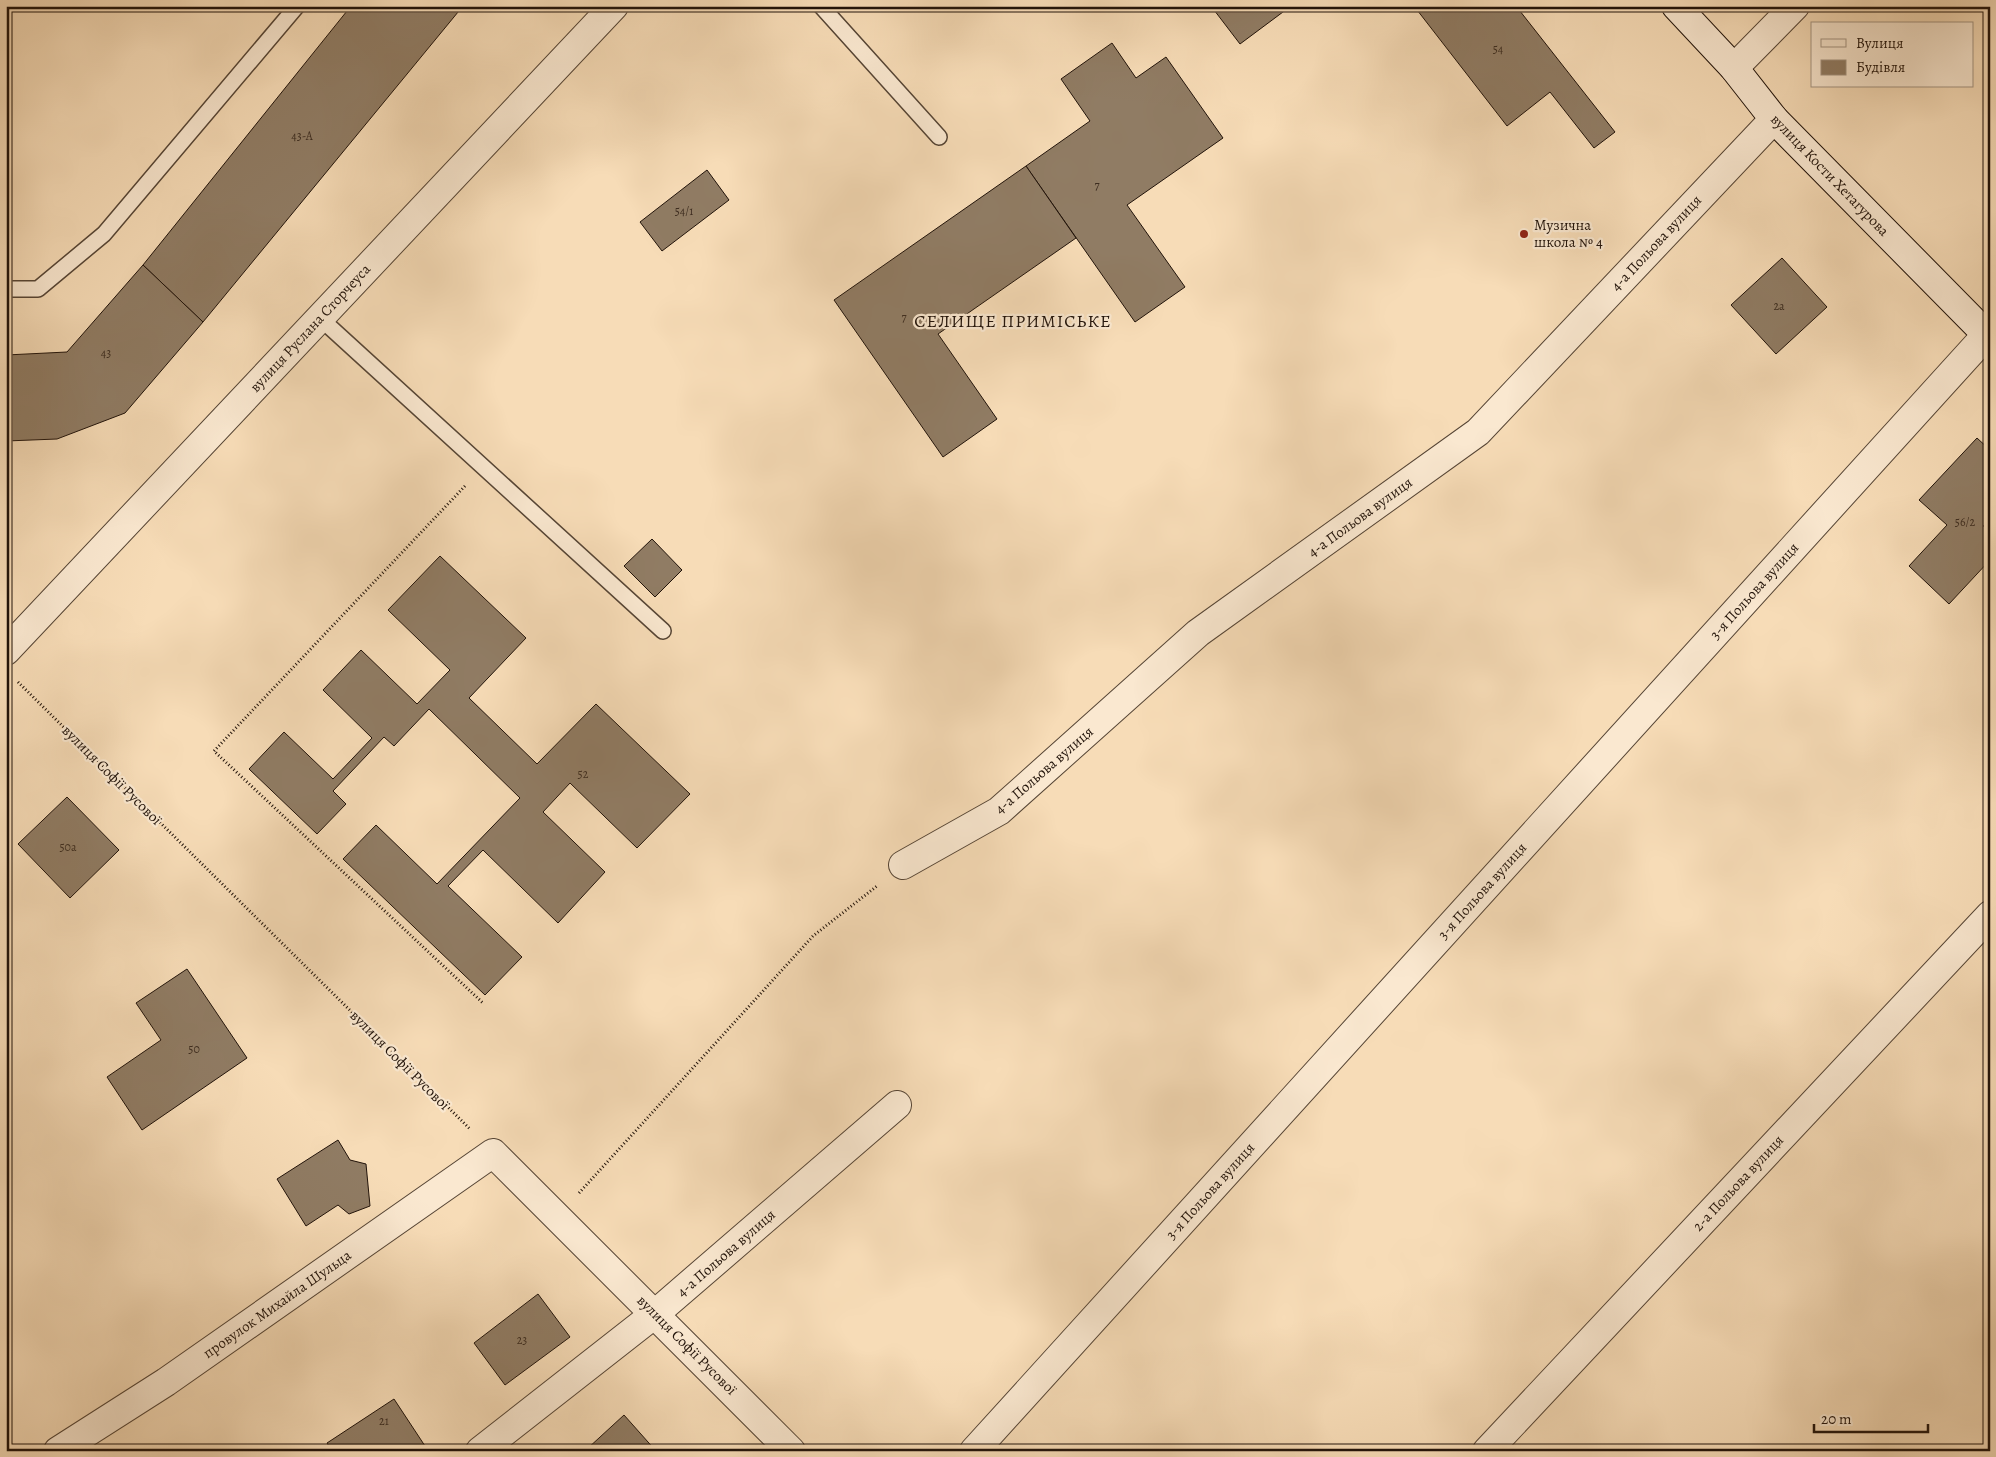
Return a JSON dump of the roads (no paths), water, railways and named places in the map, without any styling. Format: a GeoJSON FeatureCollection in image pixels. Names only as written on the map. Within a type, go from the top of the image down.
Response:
{"type":"FeatureCollection","features":[{"type":"Feature","properties":{"kind":"street","name":"вулиця Руслана Сторчеуса"},"geometry":{"type":"LineString","coordinates":[[6,650],[614,6]]}},
{"type":"Feature","properties":{"kind":"street","name":"вулиця Кости Хетагурова"},"geometry":{"type":"LineString","coordinates":[[1676,6],[1734,68],[1774,119],[1988,335]]}},
{"type":"Feature","properties":{"kind":"street"},"geometry":{"type":"LineString","coordinates":[[1734,68],[1795,6]]}},
{"type":"Feature","properties":{"kind":"street","name":"4-а Польова вулиця"},"geometry":{"type":"LineString","coordinates":[[903,865],[999,811],[1198,633],[1478,432],[1774,119]]}},
{"type":"Feature","properties":{"kind":"street","name":"3-я Польова вулиця"},"geometry":{"type":"LineString","coordinates":[[974,1451],[1988,335]]}},
{"type":"Feature","properties":{"kind":"street","name":"2-а Польова вулиця"},"geometry":{"type":"LineString","coordinates":[[1487,1451],[1990,915]]}},
{"type":"Feature","properties":{"kind":"street","name":"4-а Польова вулиця"},"geometry":{"type":"LineString","coordinates":[[480,1451],[656,1314],[897,1105]]}},
{"type":"Feature","properties":{"kind":"street","name":"вулиця Софії Русової"},"geometry":{"type":"LineString","coordinates":[[493,1153],[791,1451]]}},
{"type":"Feature","properties":{"kind":"street","name":"провулок Михайла Шульца"},"geometry":{"type":"LineString","coordinates":[[58,1451],[166,1382],[493,1153]]}},
{"type":"Feature","properties":{"kind":"lane"},"geometry":{"type":"LineString","coordinates":[[6,289],[38,289],[104,234],[297,6]]}},
{"type":"Feature","properties":{"kind":"lane"},"geometry":{"type":"LineString","coordinates":[[821,6],[939,137]]}},
{"type":"Feature","properties":{"kind":"lane"},"geometry":{"type":"LineString","coordinates":[[320,318],[663,631]]}},
{"type":"Feature","properties":{"kind":"place","name":"Музична школа № 4"},"geometry":{"type":"Point","coordinates":[1524,234]}},
{"type":"Feature","properties":{"kind":"district","name":"СЕЛИЩЕ ПРИМІСЬКЕ"},"geometry":{"type":"Point","coordinates":[1013,321]}}]}
